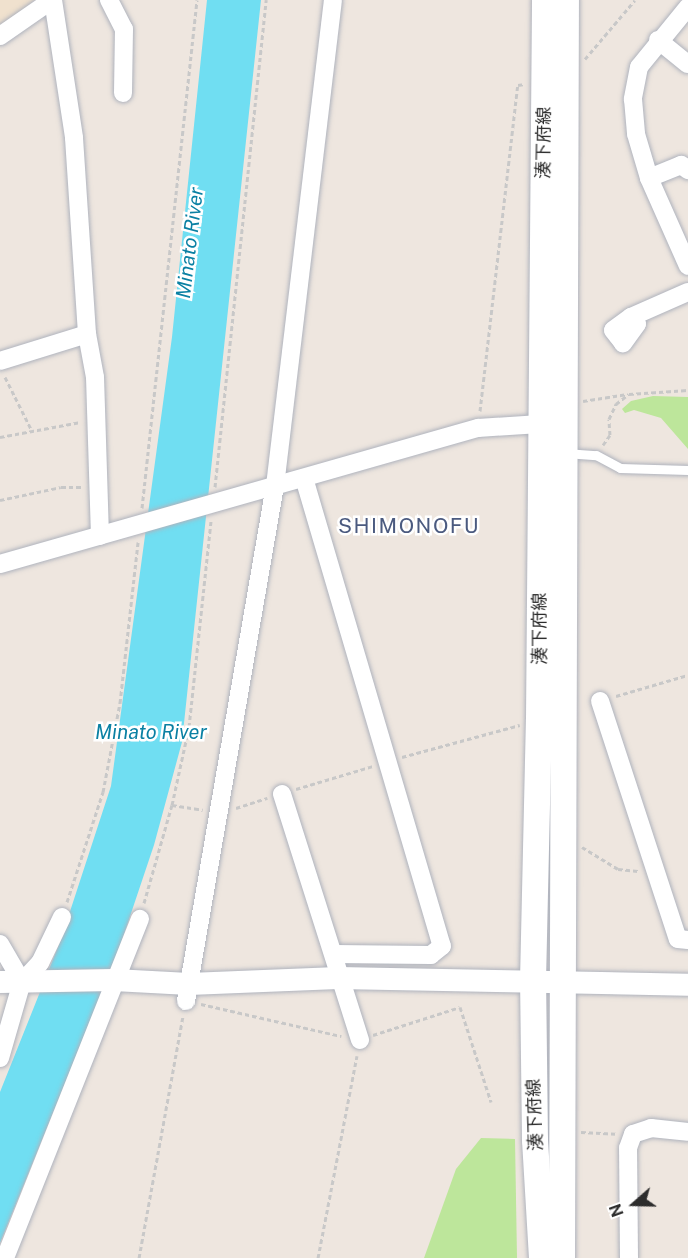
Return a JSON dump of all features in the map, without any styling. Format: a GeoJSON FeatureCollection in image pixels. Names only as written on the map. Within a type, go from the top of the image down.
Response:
{"type":"FeatureCollection","features":[{"type":"Feature","properties":{"kind":"main road","name":"湊下府線"},"geometry":{"type":"LineString","coordinates":[[542,1258],[533,981],[539,720],[540,424],[546,0]]}},
{"type":"Feature","properties":{"kind":"main road","name":"湊下府線"},"geometry":{"type":"LineString","coordinates":[[562,1258],[566,0]]}},
{"type":"Feature","properties":{"kind":"street"},"geometry":{"type":"LineString","coordinates":[[0,36],[52,0],[74,138],[87,334],[95,377],[100,536]]}},
{"type":"Feature","properties":{"kind":"street"},"geometry":{"type":"LineString","coordinates":[[109,0],[124,29],[123,93]]}},
{"type":"Feature","properties":{"kind":"street"},"geometry":{"type":"LineString","coordinates":[[187,993],[275,486],[333,0]]}},
{"type":"Feature","properties":{"kind":"street"},"geometry":{"type":"LineString","coordinates":[[688,7],[658,40],[639,67],[633,99],[636,134],[649,178],[688,266]]}},
{"type":"Feature","properties":{"kind":"street"},"geometry":{"type":"LineString","coordinates":[[658,40],[688,64]]}},
{"type":"Feature","properties":{"kind":"street"},"geometry":{"type":"LineString","coordinates":[[649,178],[681,165],[688,170]]}},
{"type":"Feature","properties":{"kind":"street"},"geometry":{"type":"LineString","coordinates":[[630,317],[688,292]]}},
{"type":"Feature","properties":{"kind":"street"},"geometry":{"type":"LineString","coordinates":[[0,361],[87,334]]}},
{"type":"Feature","properties":{"kind":"street"},"geometry":{"type":"LineString","coordinates":[[0,564],[213,506],[304,477],[478,428],[540,424]]}},
{"type":"Feature","properties":{"kind":"street"},"geometry":{"type":"LineString","coordinates":[[304,477],[385,762],[442,946],[431,955],[334,954]]}},
{"type":"Feature","properties":{"kind":"street"},"geometry":{"type":"LineString","coordinates":[[600,701],[678,939],[688,940]]}},
{"type":"Feature","properties":{"kind":"street"},"geometry":{"type":"LineString","coordinates":[[282,794],[334,954],[338,978],[360,1040]]}},
{"type":"Feature","properties":{"kind":"street"},"geometry":{"type":"LineString","coordinates":[[11,982],[40,963],[62,917]]}},
{"type":"Feature","properties":{"kind":"street"},"geometry":{"type":"LineString","coordinates":[[5,1258],[140,919]]}},
{"type":"Feature","properties":{"kind":"street"},"geometry":{"type":"LineString","coordinates":[[0,944],[11,982],[0,1058]]}},
{"type":"Feature","properties":{"kind":"street"},"geometry":{"type":"LineString","coordinates":[[11,982],[114,980],[187,993],[338,978],[688,985]]}},
{"type":"Feature","properties":{"kind":"street"},"geometry":{"type":"LineString","coordinates":[[629,1258],[628,1148],[633,1134],[651,1128],[688,1132]]}},
{"type":"Feature","properties":{"kind":"lane"},"geometry":{"type":"LineString","coordinates":[[540,424],[565,453],[596,455],[620,468],[688,470]]}},
{"type":"Feature","properties":{"kind":"path"},"geometry":{"type":"LineString","coordinates":[[62,917],[103,792],[120,703],[197,0]]}},
{"type":"Feature","properties":{"kind":"path"},"geometry":{"type":"LineString","coordinates":[[140,919],[172,805],[189,727],[266,0]]}},
{"type":"Feature","properties":{"kind":"path"},"geometry":{"type":"LineString","coordinates":[[565,58],[588,59],[635,0]]}},
{"type":"Feature","properties":{"kind":"path"},"geometry":{"type":"LineString","coordinates":[[478,428],[518,85],[545,80]]}},
{"type":"Feature","properties":{"kind":"path"},"geometry":{"type":"LineString","coordinates":[[0,368],[31,429]]}},
{"type":"Feature","properties":{"kind":"path"},"geometry":{"type":"LineString","coordinates":[[577,401],[629,394],[688,390]]}},
{"type":"Feature","properties":{"kind":"path"},"geometry":{"type":"LineString","coordinates":[[596,455],[610,435],[609,419],[616,404],[629,394]]}},
{"type":"Feature","properties":{"kind":"path"},"geometry":{"type":"LineString","coordinates":[[0,437],[31,429],[96,420]]}},
{"type":"Feature","properties":{"kind":"path"},"geometry":{"type":"LineString","coordinates":[[0,500],[62,487],[98,487]]}},
{"type":"Feature","properties":{"kind":"path"},"geometry":{"type":"LineString","coordinates":[[600,701],[688,675]]}},
{"type":"Feature","properties":{"kind":"path"},"geometry":{"type":"LineString","coordinates":[[172,805],[220,813],[385,762],[539,720]]}},
{"type":"Feature","properties":{"kind":"path"},"geometry":{"type":"LineString","coordinates":[[562,845],[583,847],[618,869],[634,872],[655,868]]}},
{"type":"Feature","properties":{"kind":"path"},"geometry":{"type":"LineString","coordinates":[[139,1258],[187,993],[360,1040],[460,1007],[491,1102]]}},
{"type":"Feature","properties":{"kind":"path"},"geometry":{"type":"LineString","coordinates":[[318,1258],[360,1040]]}},
{"type":"Feature","properties":{"kind":"path"},"geometry":{"type":"LineString","coordinates":[[564,1131],[633,1134]]}},
{"type":"Feature","properties":{"kind":"shaded area"},"geometry":{"type":"Polygon","coordinates":[[[0,0],[35,0],[0,26],[0,0]]]}},
{"type":"Feature","properties":{"kind":"green space"},"geometry":{"type":"Polygon","coordinates":[[[653,396],[688,397],[688,449],[661,418],[634,410],[625,413],[622,409],[631,401],[653,396]]]}},
{"type":"Feature","properties":{"kind":"green space"},"geometry":{"type":"Polygon","coordinates":[[[481,1138],[515,1139],[517,1258],[424,1258],[456,1169],[481,1138]]]}},
{"type":"Feature","properties":{"kind":"water","name":"Minato River"},"geometry":{"type":"Polygon","coordinates":[[[207,0],[261,0],[182,742],[154,845],[116,958],[0,1243],[0,1092],[60,942],[111,786],[172,337],[207,0]]]}},
{"type":"Feature","properties":{"kind":"district","name":"SHIMONOFU"},"geometry":{"type":"Point","coordinates":[409,526]}}]}
